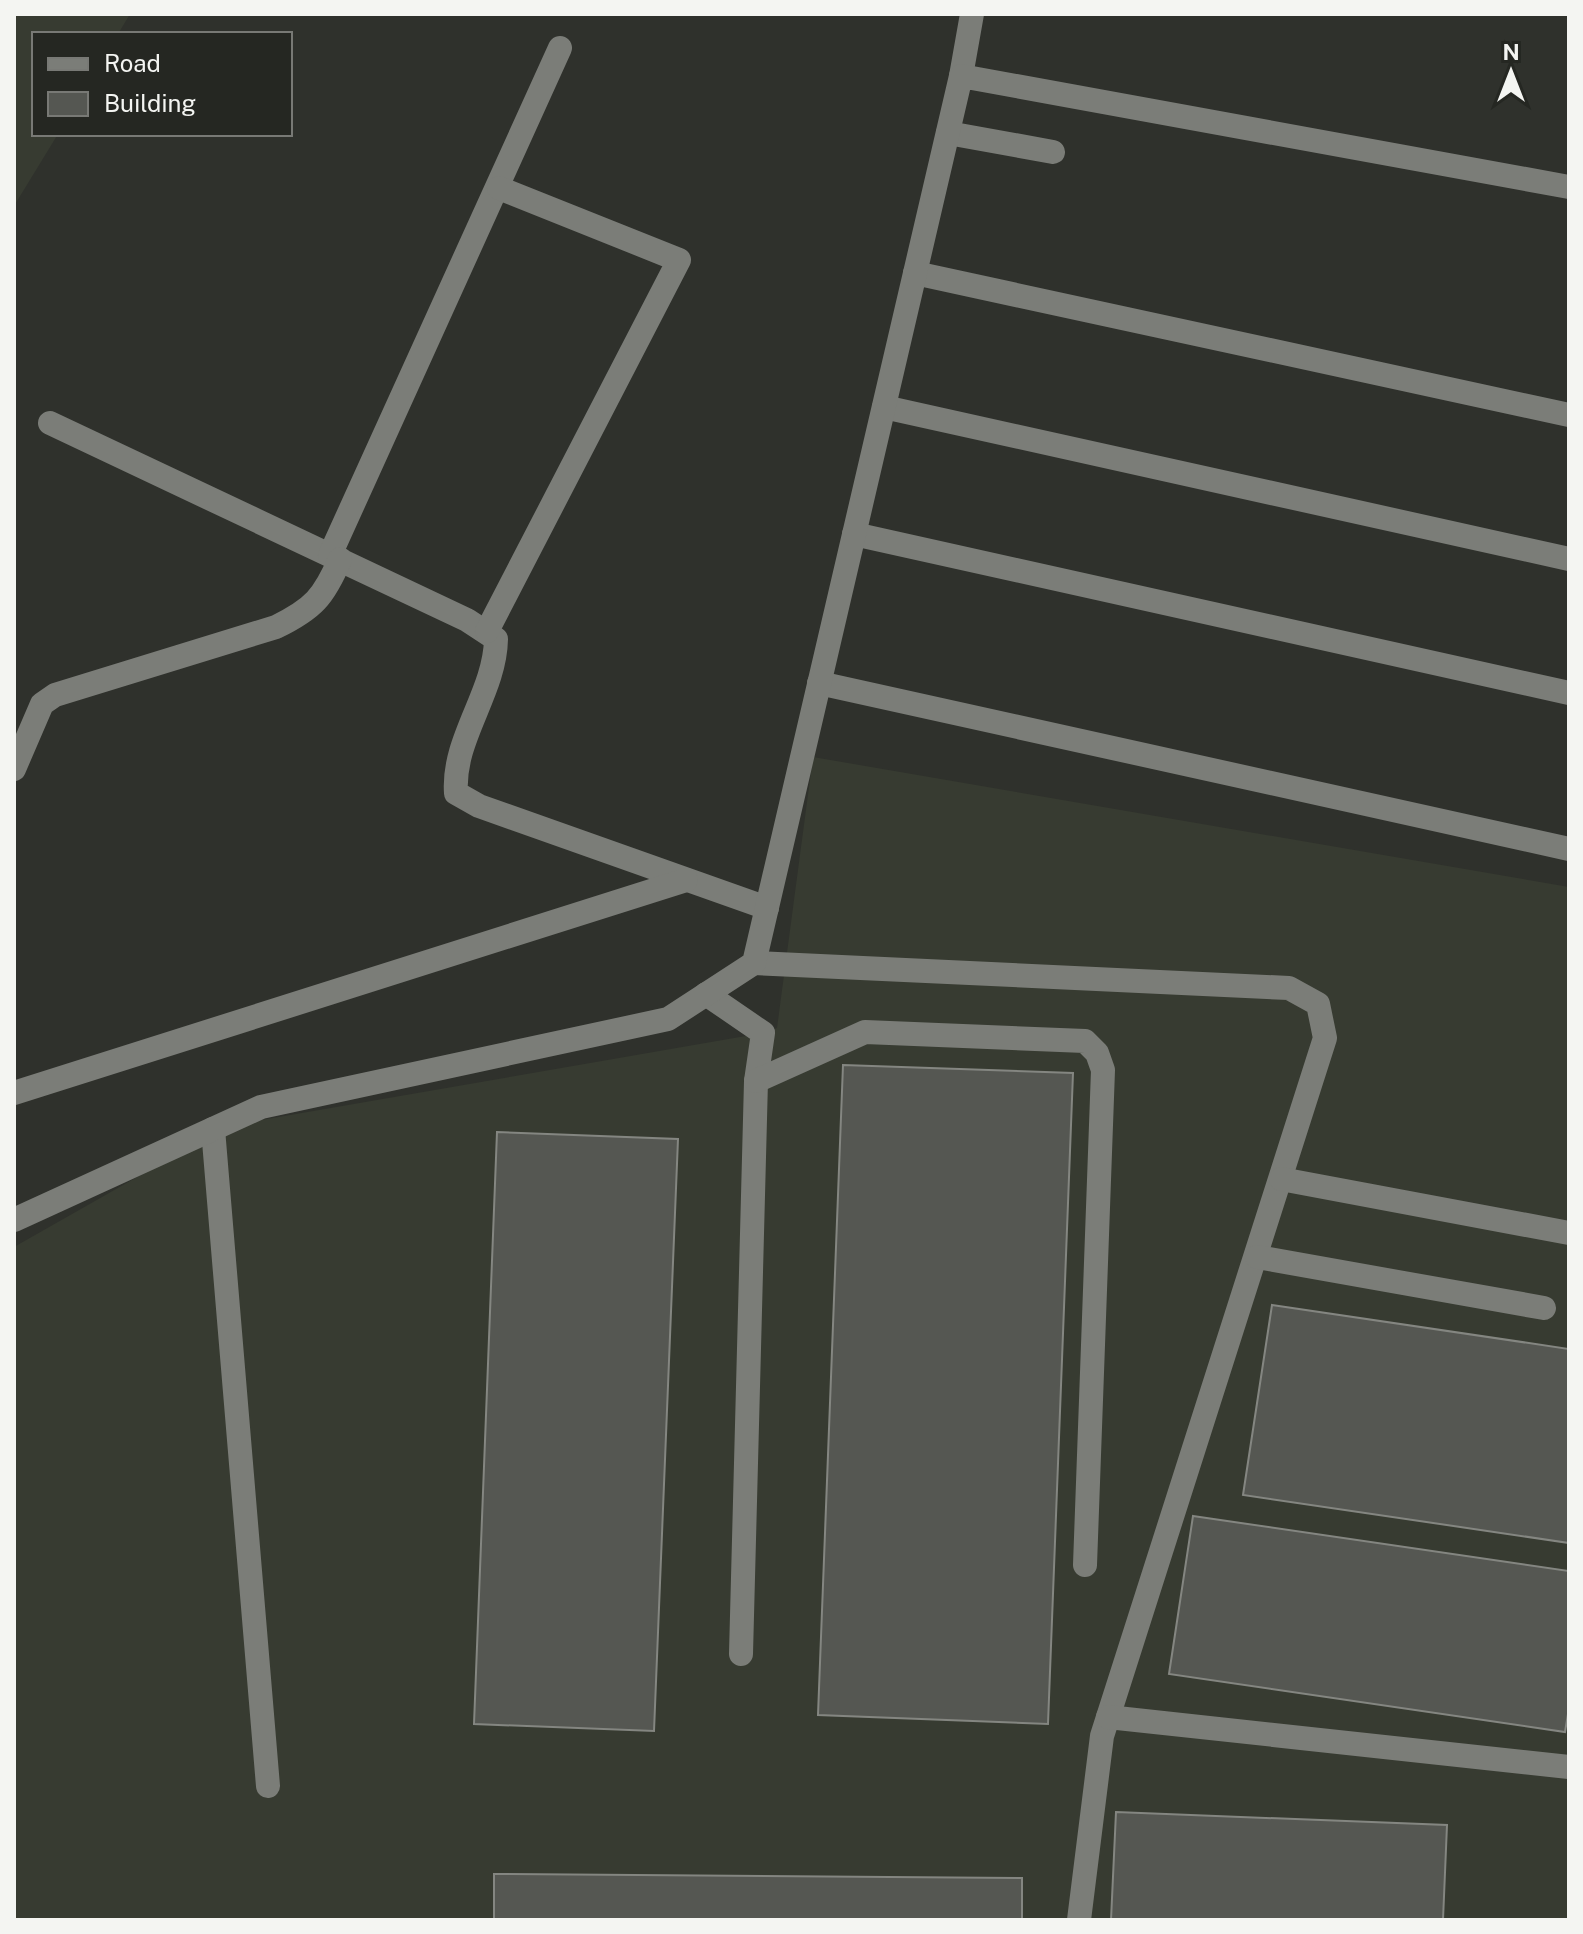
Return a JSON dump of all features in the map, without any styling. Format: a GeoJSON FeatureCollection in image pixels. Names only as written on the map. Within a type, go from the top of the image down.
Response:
{"type":"FeatureCollection","features":[{"type":"Feature","properties":{"kind":"street"},"geometry":{"type":"LineString","coordinates":[[754,963],[948,133],[972,14]]}},
{"type":"Feature","properties":{"kind":"street"},"geometry":{"type":"LineString","coordinates":[[14,769],[42,704],[55,695],[276,627],[301,614],[326,593],[335,557],[560,48]]}},
{"type":"Feature","properties":{"kind":"street"},"geometry":{"type":"LineString","coordinates":[[961,76],[1569,187]]}},
{"type":"Feature","properties":{"kind":"street"},"geometry":{"type":"LineString","coordinates":[[948,133],[1053,152]]}},
{"type":"Feature","properties":{"kind":"street"},"geometry":{"type":"LineString","coordinates":[[487,631],[679,260],[499,188]]}},
{"type":"Feature","properties":{"kind":"street"},"geometry":{"type":"LineString","coordinates":[[915,273],[1569,415]]}},
{"type":"Feature","properties":{"kind":"street"},"geometry":{"type":"LineString","coordinates":[[884,407],[1569,559]]}},
{"type":"Feature","properties":{"kind":"street"},"geometry":{"type":"LineString","coordinates":[[50,423],[335,557],[487,631],[496,639],[496,661],[454,771],[456,793],[479,806],[767,908]]}},
{"type":"Feature","properties":{"kind":"street"},"geometry":{"type":"LineString","coordinates":[[854,534],[1569,693]]}},
{"type":"Feature","properties":{"kind":"street"},"geometry":{"type":"LineString","coordinates":[[819,683],[1569,849]]}},
{"type":"Feature","properties":{"kind":"street"},"geometry":{"type":"LineString","coordinates":[[14,1093],[686,880]]}},
{"type":"Feature","properties":{"kind":"street"},"geometry":{"type":"LineString","coordinates":[[14,1220],[261,1107],[668,1019],[754,963],[1289,988],[1318,1004],[1325,1038],[1105,1726],[1079,1920]]}},
{"type":"Feature","properties":{"kind":"street"},"geometry":{"type":"LineString","coordinates":[[706,994],[763,1033],[756,1081],[741,1654]]}},
{"type":"Feature","properties":{"kind":"street"},"geometry":{"type":"LineString","coordinates":[[756,1081],[865,1032],[1085,1041],[1097,1053],[1103,1070],[1085,1565]]}},
{"type":"Feature","properties":{"kind":"street"},"geometry":{"type":"LineString","coordinates":[[213,1129],[268,1786]]}},
{"type":"Feature","properties":{"kind":"street"},"geometry":{"type":"LineString","coordinates":[[1281,1179],[1569,1233]]}},
{"type":"Feature","properties":{"kind":"street"},"geometry":{"type":"LineString","coordinates":[[1257,1257],[1544,1308]]}},
{"type":"Feature","properties":{"kind":"street"},"geometry":{"type":"LineString","coordinates":[[1105,1726],[1569,1767]]}},
{"type":"Feature","properties":{"kind":"shaded area"},"geometry":{"type":"Polygon","coordinates":[[[14,14],[130,14],[119,32],[32,32],[32,136],[57,136],[14,206],[14,14]]]}},
{"type":"Feature","properties":{"kind":"shaded area"},"geometry":{"type":"Polygon","coordinates":[[[813,757],[1569,887],[1569,1920],[14,1920],[14,1247],[227,1126],[763,1033],[777,1028],[813,757]]]}},
{"type":"Feature","properties":{"kind":"building"},"geometry":{"type":"Polygon","coordinates":[[[843,1065],[1073,1073],[1048,1724],[818,1715],[843,1065]]]}},
{"type":"Feature","properties":{"kind":"building"},"geometry":{"type":"Polygon","coordinates":[[[497,1132],[678,1139],[654,1731],[474,1724],[497,1132]]]}},
{"type":"Feature","properties":{"kind":"building"},"geometry":{"type":"Polygon","coordinates":[[[1272,1305],[1569,1349],[1569,1543],[1243,1495],[1272,1305]]]}},
{"type":"Feature","properties":{"kind":"building"},"geometry":{"type":"Polygon","coordinates":[[[1193,1516],[1569,1571],[1569,1708],[1565,1732],[1169,1674],[1193,1516]]]}},
{"type":"Feature","properties":{"kind":"building"},"geometry":{"type":"Polygon","coordinates":[[[1116,1812],[1447,1825],[1443,1920],[1111,1920],[1116,1812]]]}},
{"type":"Feature","properties":{"kind":"building"},"geometry":{"type":"Polygon","coordinates":[[[494,1874],[1022,1878],[1022,1920],[494,1920],[494,1874]]]}}]}
